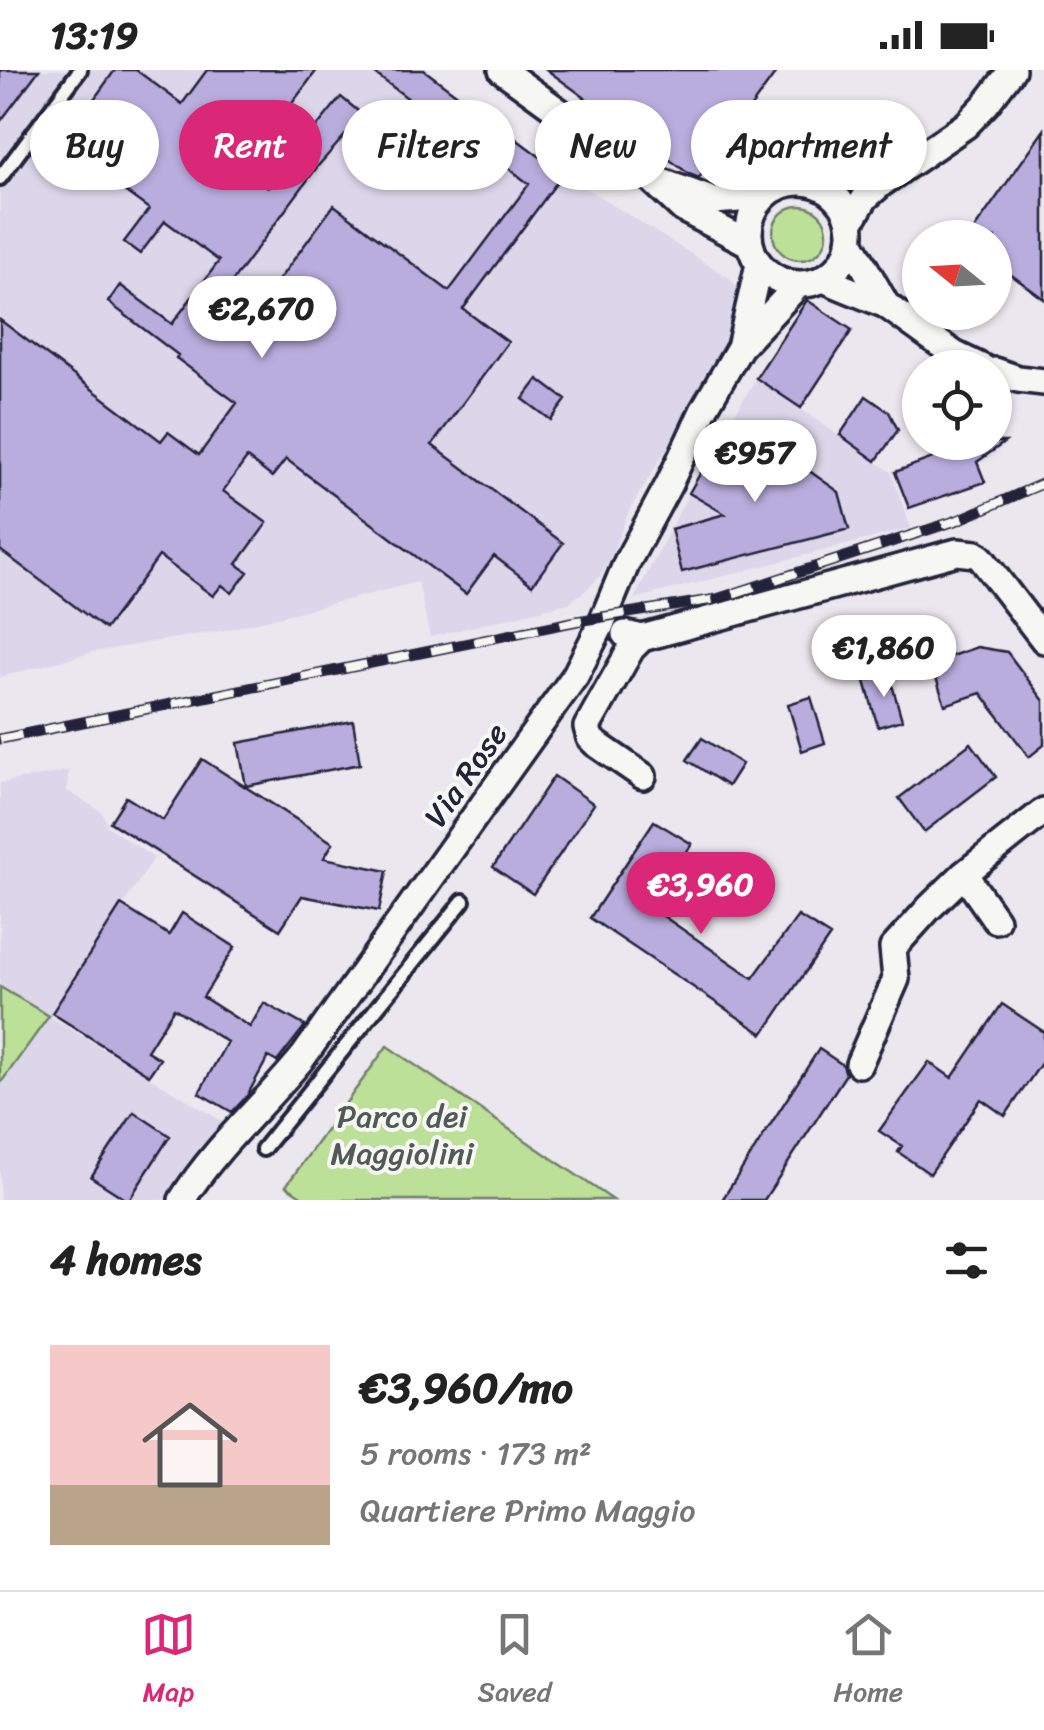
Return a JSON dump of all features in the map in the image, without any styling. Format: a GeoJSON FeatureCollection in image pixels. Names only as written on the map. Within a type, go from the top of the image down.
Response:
{"type":"FeatureCollection","features":[{"type":"Feature","properties":{"kind":"street"},"geometry":{"type":"LineString","coordinates":[[502,70],[543,100]]}},
{"type":"Feature","properties":{"kind":"street"},"geometry":{"type":"LineString","coordinates":[[811,281],[836,269],[845,256],[850,232],[866,198],[966,125],[1012,70]]}},
{"type":"Feature","properties":{"kind":"street"},"geometry":{"type":"LineString","coordinates":[[927,146],[949,137]]}},
{"type":"Feature","properties":{"kind":"street"},"geometry":{"type":"LineString","coordinates":[[671,185],[714,201],[764,197]]}},
{"type":"Feature","properties":{"kind":"street"},"geometry":{"type":"LineString","coordinates":[[662,190],[682,210],[755,254],[777,278],[811,281],[886,305],[948,350]]}},
{"type":"Feature","properties":{"kind":"street"},"geometry":{"type":"LineString","coordinates":[[755,254],[749,227],[754,211],[773,190]]}},
{"type":"Feature","properties":{"kind":"street"},"geometry":{"type":"LineString","coordinates":[[827,190],[844,207],[850,232],[886,305]]}},
{"type":"Feature","properties":{"kind":"street","name":"Via Rose"},"geometry":{"type":"LineString","coordinates":[[740,347],[755,254]]}},
{"type":"Feature","properties":{"kind":"street","name":"Via Rose"},"geometry":{"type":"LineString","coordinates":[[182,1200],[322,1031],[575,676],[703,411],[740,347],[811,281]]}},
{"type":"Feature","properties":{"kind":"street"},"geometry":{"type":"LineString","coordinates":[[1012,377],[1044,382]]}},
{"type":"Feature","properties":{"kind":"street"},"geometry":{"type":"LineString","coordinates":[[643,776],[595,743],[587,726],[631,649],[633,636],[958,552],[982,558],[1044,640]]}},
{"type":"Feature","properties":{"kind":"street"},"geometry":{"type":"LineString","coordinates":[[859,1064],[896,979],[893,948],[964,874],[1044,811]]}},
{"type":"Feature","properties":{"kind":"street"},"geometry":{"type":"LineString","coordinates":[[964,874],[996,920]]}},
{"type":"Feature","properties":{"kind":"lane"},"geometry":{"type":"LineString","coordinates":[[0,178],[80,70]]}},
{"type":"Feature","properties":{"kind":"lane"},"geometry":{"type":"LineString","coordinates":[[263,1149],[463,901]]}},
{"type":"Feature","properties":{"kind":"lane"},"geometry":{"type":"LineString","coordinates":[[322,1031],[348,1046]]}},
{"type":"Feature","properties":{"kind":"shaded area"},"geometry":{"type":"Polygon","coordinates":[[[0,70],[424,70],[464,100],[342,100],[342,190],[515,190],[515,138],[535,153],[535,190],[589,190],[731,279],[737,288],[731,330],[719,361],[629,511],[602,574],[569,603],[430,637],[418,582],[225,630],[93,652],[0,677],[0,70]]]}},
{"type":"Feature","properties":{"kind":"shaded area"},"geometry":{"type":"Polygon","coordinates":[[[756,378],[891,472],[911,528],[634,599],[689,493],[756,378]]]}},
{"type":"Feature","properties":{"kind":"shaded area"},"geometry":{"type":"Polygon","coordinates":[[[68,771],[67,791],[102,812],[108,827],[154,858],[49,1016],[0,987],[0,783],[68,771]]]}},
{"type":"Feature","properties":{"kind":"shaded area"},"geometry":{"type":"Polygon","coordinates":[[[49,1016],[230,1126],[210,1138],[165,1200],[0,1200],[0,1084],[49,1016]]]}},
{"type":"Feature","properties":{"kind":"green space"},"geometry":{"type":"Polygon","coordinates":[[[800,206],[819,214],[827,233],[819,252],[800,260],[781,252],[773,233],[781,214],[800,206]]]}},
{"type":"Feature","properties":{"kind":"green space"},"geometry":{"type":"Polygon","coordinates":[[[0,987],[49,1016],[0,1084],[0,987]]]}},
{"type":"Feature","properties":{"kind":"green space","name":"Parco dei Maggiolini"},"geometry":{"type":"Polygon","coordinates":[[[387,1046],[613,1200],[307,1200],[286,1186],[387,1046]]]}},
{"type":"Feature","properties":{"kind":"building"},"geometry":{"type":"Polygon","coordinates":[[[0,70],[39,70],[0,122],[0,70]]]}},
{"type":"Feature","properties":{"kind":"building"},"geometry":{"type":"Polygon","coordinates":[[[115,70],[136,70],[179,102],[179,190],[300,190],[226,290],[255,312],[334,205],[449,291],[529,184],[515,173],[515,138],[535,153],[535,190],[551,190],[463,309],[508,342],[432,445],[563,543],[532,585],[494,556],[466,594],[286,459],[272,477],[247,458],[223,491],[267,523],[237,564],[248,572],[232,593],[222,585],[213,596],[159,556],[105,629],[0,550],[0,320],[161,441],[168,432],[199,455],[237,403],[108,302],[120,285],[172,324],[219,261],[165,221],[140,254],[124,242],[149,209],[123,190],[159,190],[159,100],[93,100],[115,70]]]}},
{"type":"Feature","properties":{"kind":"building"},"geometry":{"type":"Polygon","coordinates":[[[207,70],[317,70],[294,100],[185,100],[207,70]]]}},
{"type":"Feature","properties":{"kind":"building"},"geometry":{"type":"Polygon","coordinates":[[[370,70],[424,70],[464,100],[410,100],[370,70]]]}},
{"type":"Feature","properties":{"kind":"building"},"geometry":{"type":"Polygon","coordinates":[[[547,70],[778,70],[756,100],[691,100],[691,175],[671,161],[671,100],[588,100],[547,70]]]}},
{"type":"Feature","properties":{"kind":"building"},"geometry":{"type":"Polygon","coordinates":[[[341,97],[345,100],[342,139],[322,161],[322,120],[341,97]]]}},
{"type":"Feature","properties":{"kind":"building"},"geometry":{"type":"Polygon","coordinates":[[[1044,130],[1044,299],[1012,275],[1012,220],[981,220],[1044,130]]]}},
{"type":"Feature","properties":{"kind":"building"},"geometry":{"type":"Polygon","coordinates":[[[807,300],[852,330],[801,408],[756,378],[807,300]]]}},
{"type":"Feature","properties":{"kind":"building"},"geometry":{"type":"Polygon","coordinates":[[[538,379],[566,400],[551,420],[523,399],[538,379]]]}},
{"type":"Feature","properties":{"kind":"building"},"geometry":{"type":"Polygon","coordinates":[[[866,396],[889,412],[898,430],[876,461],[840,435],[866,396]]]}},
{"type":"Feature","properties":{"kind":"building"},"geometry":{"type":"Polygon","coordinates":[[[732,418],[754,433],[737,462],[778,449],[839,492],[849,529],[682,572],[671,529],[725,514],[689,493],[732,418]]]}},
{"type":"Feature","properties":{"kind":"building"},"geometry":{"type":"Polygon","coordinates":[[[928,460],[980,460],[977,462],[985,482],[909,508],[895,472],[928,460]]]}},
{"type":"Feature","properties":{"kind":"building"},"geometry":{"type":"Polygon","coordinates":[[[977,647],[1007,652],[1044,701],[1044,745],[1029,757],[981,693],[945,705],[931,663],[977,647]]]}},
{"type":"Feature","properties":{"kind":"building"},"geometry":{"type":"Polygon","coordinates":[[[889,674],[902,720],[878,727],[865,681],[889,674]]]}},
{"type":"Feature","properties":{"kind":"building"},"geometry":{"type":"Polygon","coordinates":[[[811,697],[825,743],[802,751],[788,704],[811,697]]]}},
{"type":"Feature","properties":{"kind":"building"},"geometry":{"type":"Polygon","coordinates":[[[353,721],[360,764],[246,786],[238,743],[353,721]]]}},
{"type":"Feature","properties":{"kind":"building"},"geometry":{"type":"Polygon","coordinates":[[[702,738],[742,764],[728,786],[687,760],[702,738]]]}},
{"type":"Feature","properties":{"kind":"building"},"geometry":{"type":"Polygon","coordinates":[[[971,743],[996,777],[924,832],[899,798],[971,743]]]}},
{"type":"Feature","properties":{"kind":"building"},"geometry":{"type":"Polygon","coordinates":[[[202,759],[333,843],[324,858],[387,871],[379,911],[302,896],[280,930],[110,822],[126,797],[163,820],[202,759]]]}},
{"type":"Feature","properties":{"kind":"building"},"geometry":{"type":"Polygon","coordinates":[[[554,776],[594,804],[533,894],[493,867],[554,776]]]}},
{"type":"Feature","properties":{"kind":"building"},"geometry":{"type":"Polygon","coordinates":[[[654,821],[692,844],[650,907],[753,978],[798,916],[830,936],[763,1034],[590,918],[654,821]]]}},
{"type":"Feature","properties":{"kind":"building"},"geometry":{"type":"Polygon","coordinates":[[[121,905],[169,935],[182,913],[235,947],[203,997],[250,1027],[264,1003],[305,1026],[277,1062],[268,1057],[247,1096],[232,1112],[199,1093],[227,1042],[174,1008],[147,1051],[160,1059],[149,1075],[52,1013],[121,905]]]}},
{"type":"Feature","properties":{"kind":"building"},"geometry":{"type":"Polygon","coordinates":[[[1002,1004],[1044,1032],[1044,1059],[1005,1116],[981,1099],[930,1174],[898,1152],[902,1146],[879,1131],[929,1062],[952,1078],[1002,1004]]]}},
{"type":"Feature","properties":{"kind":"building"},"geometry":{"type":"Polygon","coordinates":[[[819,1049],[843,1065],[846,1074],[764,1200],[722,1200],[819,1049]]]}},
{"type":"Feature","properties":{"kind":"building"},"geometry":{"type":"Polygon","coordinates":[[[134,1112],[170,1136],[127,1200],[91,1177],[134,1112]]]}},
{"type":"Feature","properties":{"kind":"railway"},"geometry":{"type":"LineString","coordinates":[[0,739],[577,621],[717,599],[958,520],[1044,483]]}}]}
